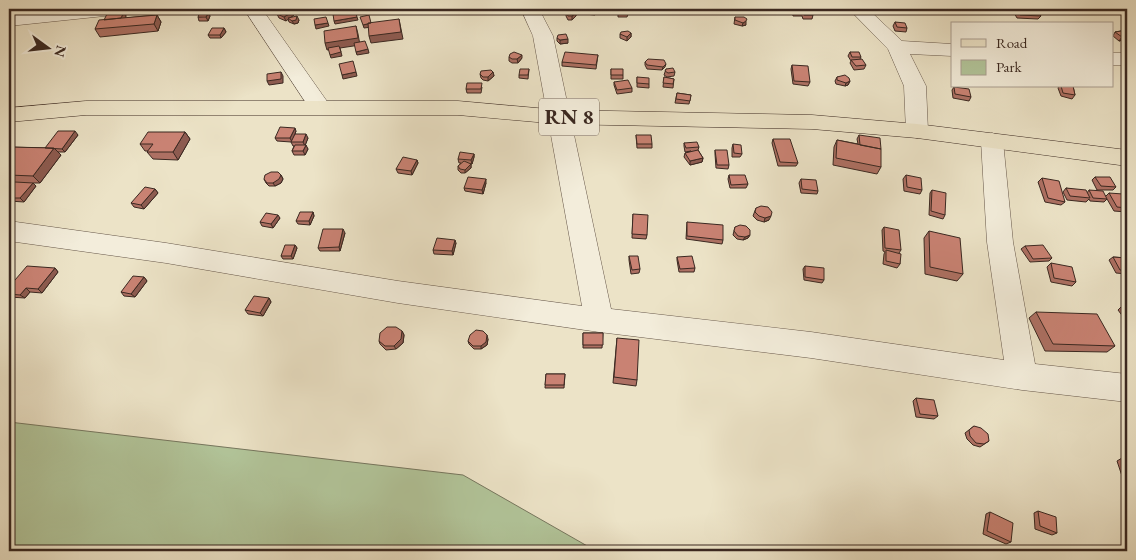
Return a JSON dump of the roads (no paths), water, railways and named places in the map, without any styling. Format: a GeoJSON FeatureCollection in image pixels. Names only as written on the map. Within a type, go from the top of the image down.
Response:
{"type":"FeatureCollection","features":[{"type":"Feature","properties":{"kind":"main road","name":"RN 8"},"geometry":{"type":"LineString","coordinates":[[9,115],[86,108],[458,108],[559,117],[812,122],[917,131],[1127,158]]}},
{"type":"Feature","properties":{"kind":"street"},"geometry":{"type":"LineString","coordinates":[[9,20],[114,9]]}},
{"type":"Feature","properties":{"kind":"street"},"geometry":{"type":"LineString","coordinates":[[253,9],[320,107]]}},
{"type":"Feature","properties":{"kind":"street"},"geometry":{"type":"LineString","coordinates":[[530,9],[543,36],[599,320]]}},
{"type":"Feature","properties":{"kind":"street"},"geometry":{"type":"LineString","coordinates":[[858,9],[897,47],[915,86],[917,131]]}},
{"type":"Feature","properties":{"kind":"street"},"geometry":{"type":"LineString","coordinates":[[897,47],[951,50]]}},
{"type":"Feature","properties":{"kind":"street"},"geometry":{"type":"LineString","coordinates":[[1114,59],[1127,59]]}},
{"type":"Feature","properties":{"kind":"street"},"geometry":{"type":"LineString","coordinates":[[992,141],[1000,242],[1022,376]]}},
{"type":"Feature","properties":{"kind":"street"},"geometry":{"type":"LineString","coordinates":[[9,231],[166,252],[398,292],[599,320],[811,345],[1022,376],[1127,388]]}}]}
